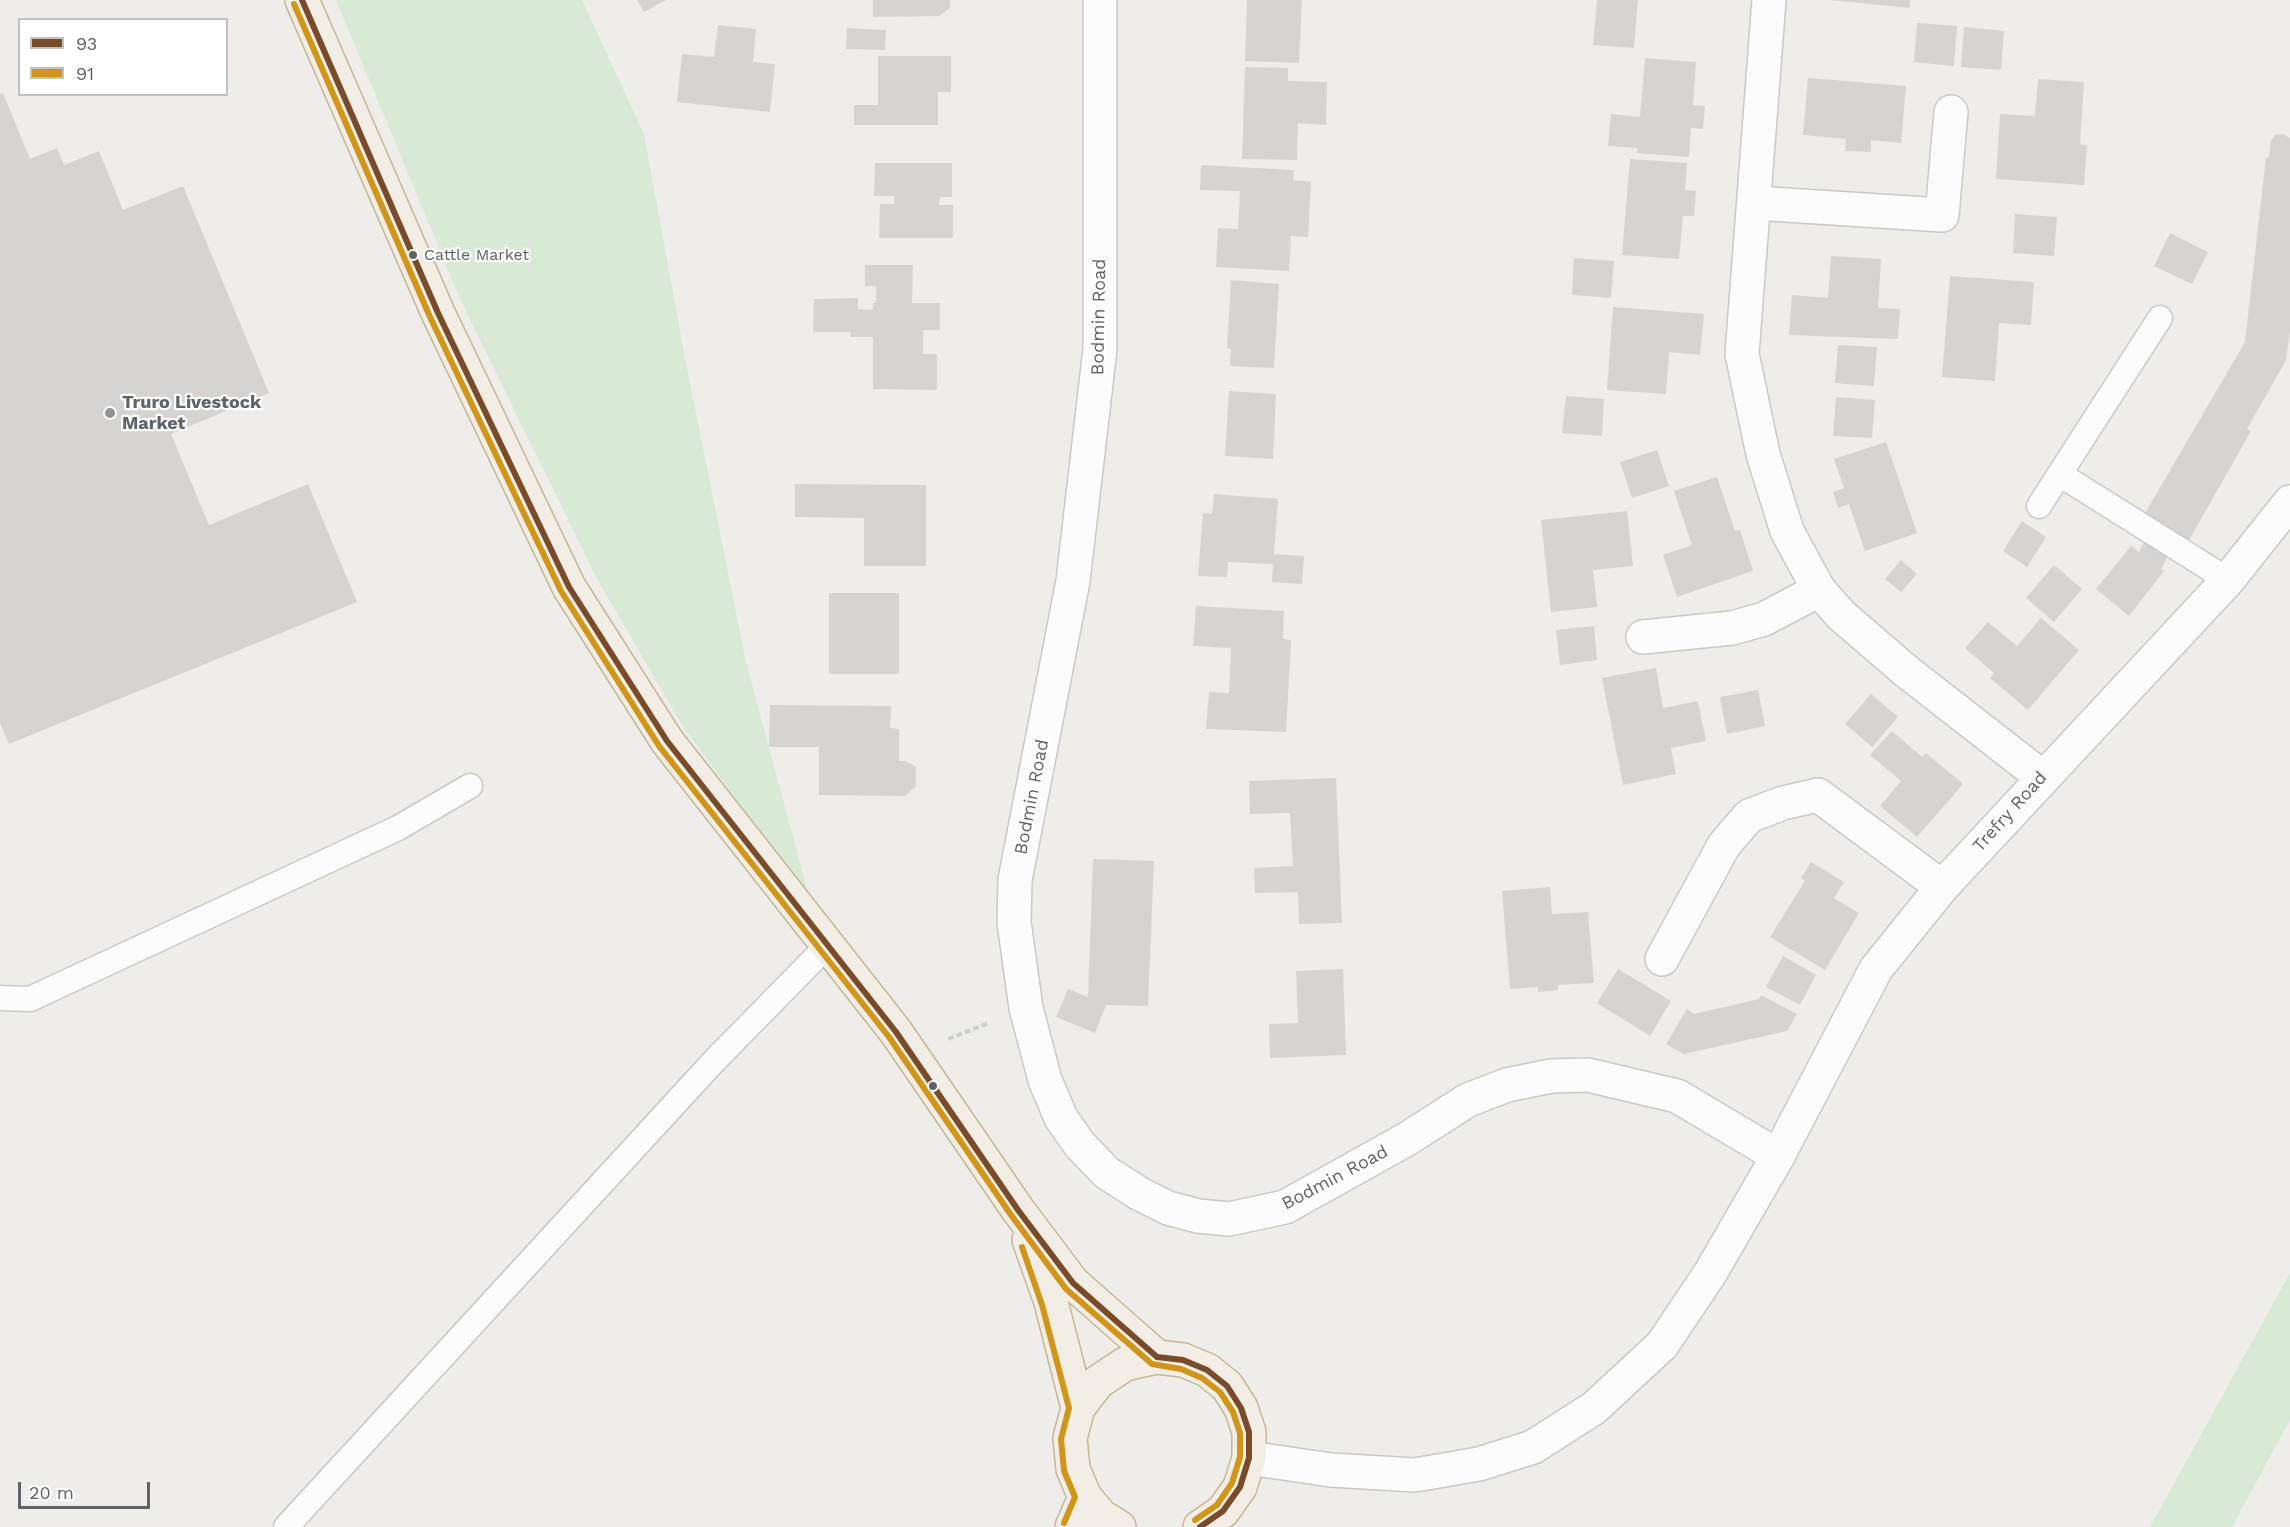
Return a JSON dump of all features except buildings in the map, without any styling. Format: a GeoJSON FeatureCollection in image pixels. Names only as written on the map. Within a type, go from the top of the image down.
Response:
{"type":"FeatureCollection","features":[{"type":"Feature","properties":{"kind":"highway"},"geometry":{"type":"LineString","coordinates":[[302,0],[438,313],[569,586],[667,741],[912,1054],[1018,1210],[1073,1283],[1157,1357]]}},
{"type":"Feature","properties":{"kind":"highway"},"geometry":{"type":"LineString","coordinates":[[1018,1210],[1051,1302],[1078,1408]]}},
{"type":"Feature","properties":{"kind":"highway"},"geometry":{"type":"LineString","coordinates":[[1119,1527],[1101,1516],[1085,1497],[1072,1469],[1070,1438],[1078,1408],[1098,1382],[1125,1364],[1157,1357],[1183,1360],[1207,1370],[1227,1386],[1241,1408],[1249,1432],[1249,1458],[1240,1487],[1223,1511],[1200,1527]]}},
{"type":"Feature","properties":{"kind":"highway"},"geometry":{"type":"LineString","coordinates":[[1072,1527],[1085,1497]]}},
{"type":"Feature","properties":{"kind":"street","name":"Bodmin Road"},"geometry":{"type":"LineString","coordinates":[[1100,0],[1100,349],[1073,581],[1015,880],[1014,922],[1026,1008],[1045,1080],[1061,1118],[1080,1145],[1107,1173],[1140,1194],[1168,1208],[1198,1216],[1229,1219],[1285,1207],[1407,1138],[1467,1100],[1507,1085],[1551,1076],[1587,1075],[1677,1096],[1778,1156]]}},
{"type":"Feature","properties":{"kind":"street"},"geometry":{"type":"LineString","coordinates":[[1769,0],[1742,354],[1763,454],[1787,531],[1819,590],[1866,637],[2042,777]]}},
{"type":"Feature","properties":{"kind":"street"},"geometry":{"type":"LineString","coordinates":[[1755,203],[1942,215],[1951,112]]}},
{"type":"Feature","properties":{"kind":"street","name":"Trefry Road"},"geometry":{"type":"LineString","coordinates":[[1778,1156],[1876,969],[1942,887],[2042,777],[2228,580],[2290,502]]}},
{"type":"Feature","properties":{"kind":"street"},"geometry":{"type":"LineString","coordinates":[[1643,637],[1732,628],[1764,619],[1819,590]]}},
{"type":"Feature","properties":{"kind":"street"},"geometry":{"type":"LineString","coordinates":[[1662,959],[1724,845],[1749,816],[1783,803],[1818,795],[1942,887]]}},
{"type":"Feature","properties":{"kind":"street"},"geometry":{"type":"LineString","coordinates":[[1249,1458],[1331,1470],[1415,1475],[1479,1464],[1533,1447],[1594,1408],[1662,1345],[1711,1272],[1778,1156]]}},
{"type":"Feature","properties":{"kind":"lane"},"geometry":{"type":"LineString","coordinates":[[2039,506],[2160,318]]}},
{"type":"Feature","properties":{"kind":"lane"},"geometry":{"type":"LineString","coordinates":[[2061,475],[2228,580]]}},
{"type":"Feature","properties":{"kind":"lane"},"geometry":{"type":"LineString","coordinates":[[0,998],[30,999],[398,828],[470,786]]}},
{"type":"Feature","properties":{"kind":"lane"},"geometry":{"type":"LineString","coordinates":[[286,1527],[715,1060],[826,947]]}},
{"type":"Feature","properties":{"kind":"path"},"geometry":{"type":"LineString","coordinates":[[912,1054],[1026,1008]]}},
{"type":"Feature","properties":{"kind":"green space"},"geometry":{"type":"Polygon","coordinates":[[[336,0],[582,0],[644,134],[685,358],[746,662],[810,900],[682,725],[597,579],[461,301],[336,0]]]}},
{"type":"Feature","properties":{"kind":"green space"},"geometry":{"type":"Polygon","coordinates":[[[2290,1273],[2290,1420],[2232,1527],[2150,1527],[2290,1273]]]}},
{"type":"Feature","properties":{"kind":"transit line","name":"93"},"geometry":{"type":"LineString","coordinates":[[302,0],[438,313],[569,587],[667,741],[896,1032],[1018,1210],[1073,1283],[1157,1357]]}},
{"type":"Feature","properties":{"kind":"transit line","name":"91"},"geometry":{"type":"LineString","coordinates":[[294,4],[430,317],[561,591],[659,746],[889,1037],[1011,1215],[1066,1289],[1152,1364],[1181,1369],[1202,1378],[1220,1392],[1233,1412],[1240,1433],[1240,1457],[1232,1483],[1217,1505],[1195,1520]]}},
{"type":"Feature","properties":{"kind":"transit line","name":"91"},"geometry":{"type":"LineString","coordinates":[[1022,1247],[1042,1305],[1069,1408],[1061,1439],[1064,1471],[1075,1497],[1064,1523]]}},
{"type":"Feature","properties":{"kind":"transit line","name":"93"},"geometry":{"type":"LineString","coordinates":[[1157,1357],[1183,1360],[1207,1370],[1227,1386],[1241,1408],[1249,1432],[1249,1458],[1240,1487],[1223,1511],[1200,1527]]}},
{"type":"Feature","properties":{"kind":"place","name":"Cattle Market"},"geometry":{"type":"Point","coordinates":[413,255]}},
{"type":"Feature","properties":{"kind":"place","name":"Truro Livestock Market"},"geometry":{"type":"Point","coordinates":[110,413]}}]}
